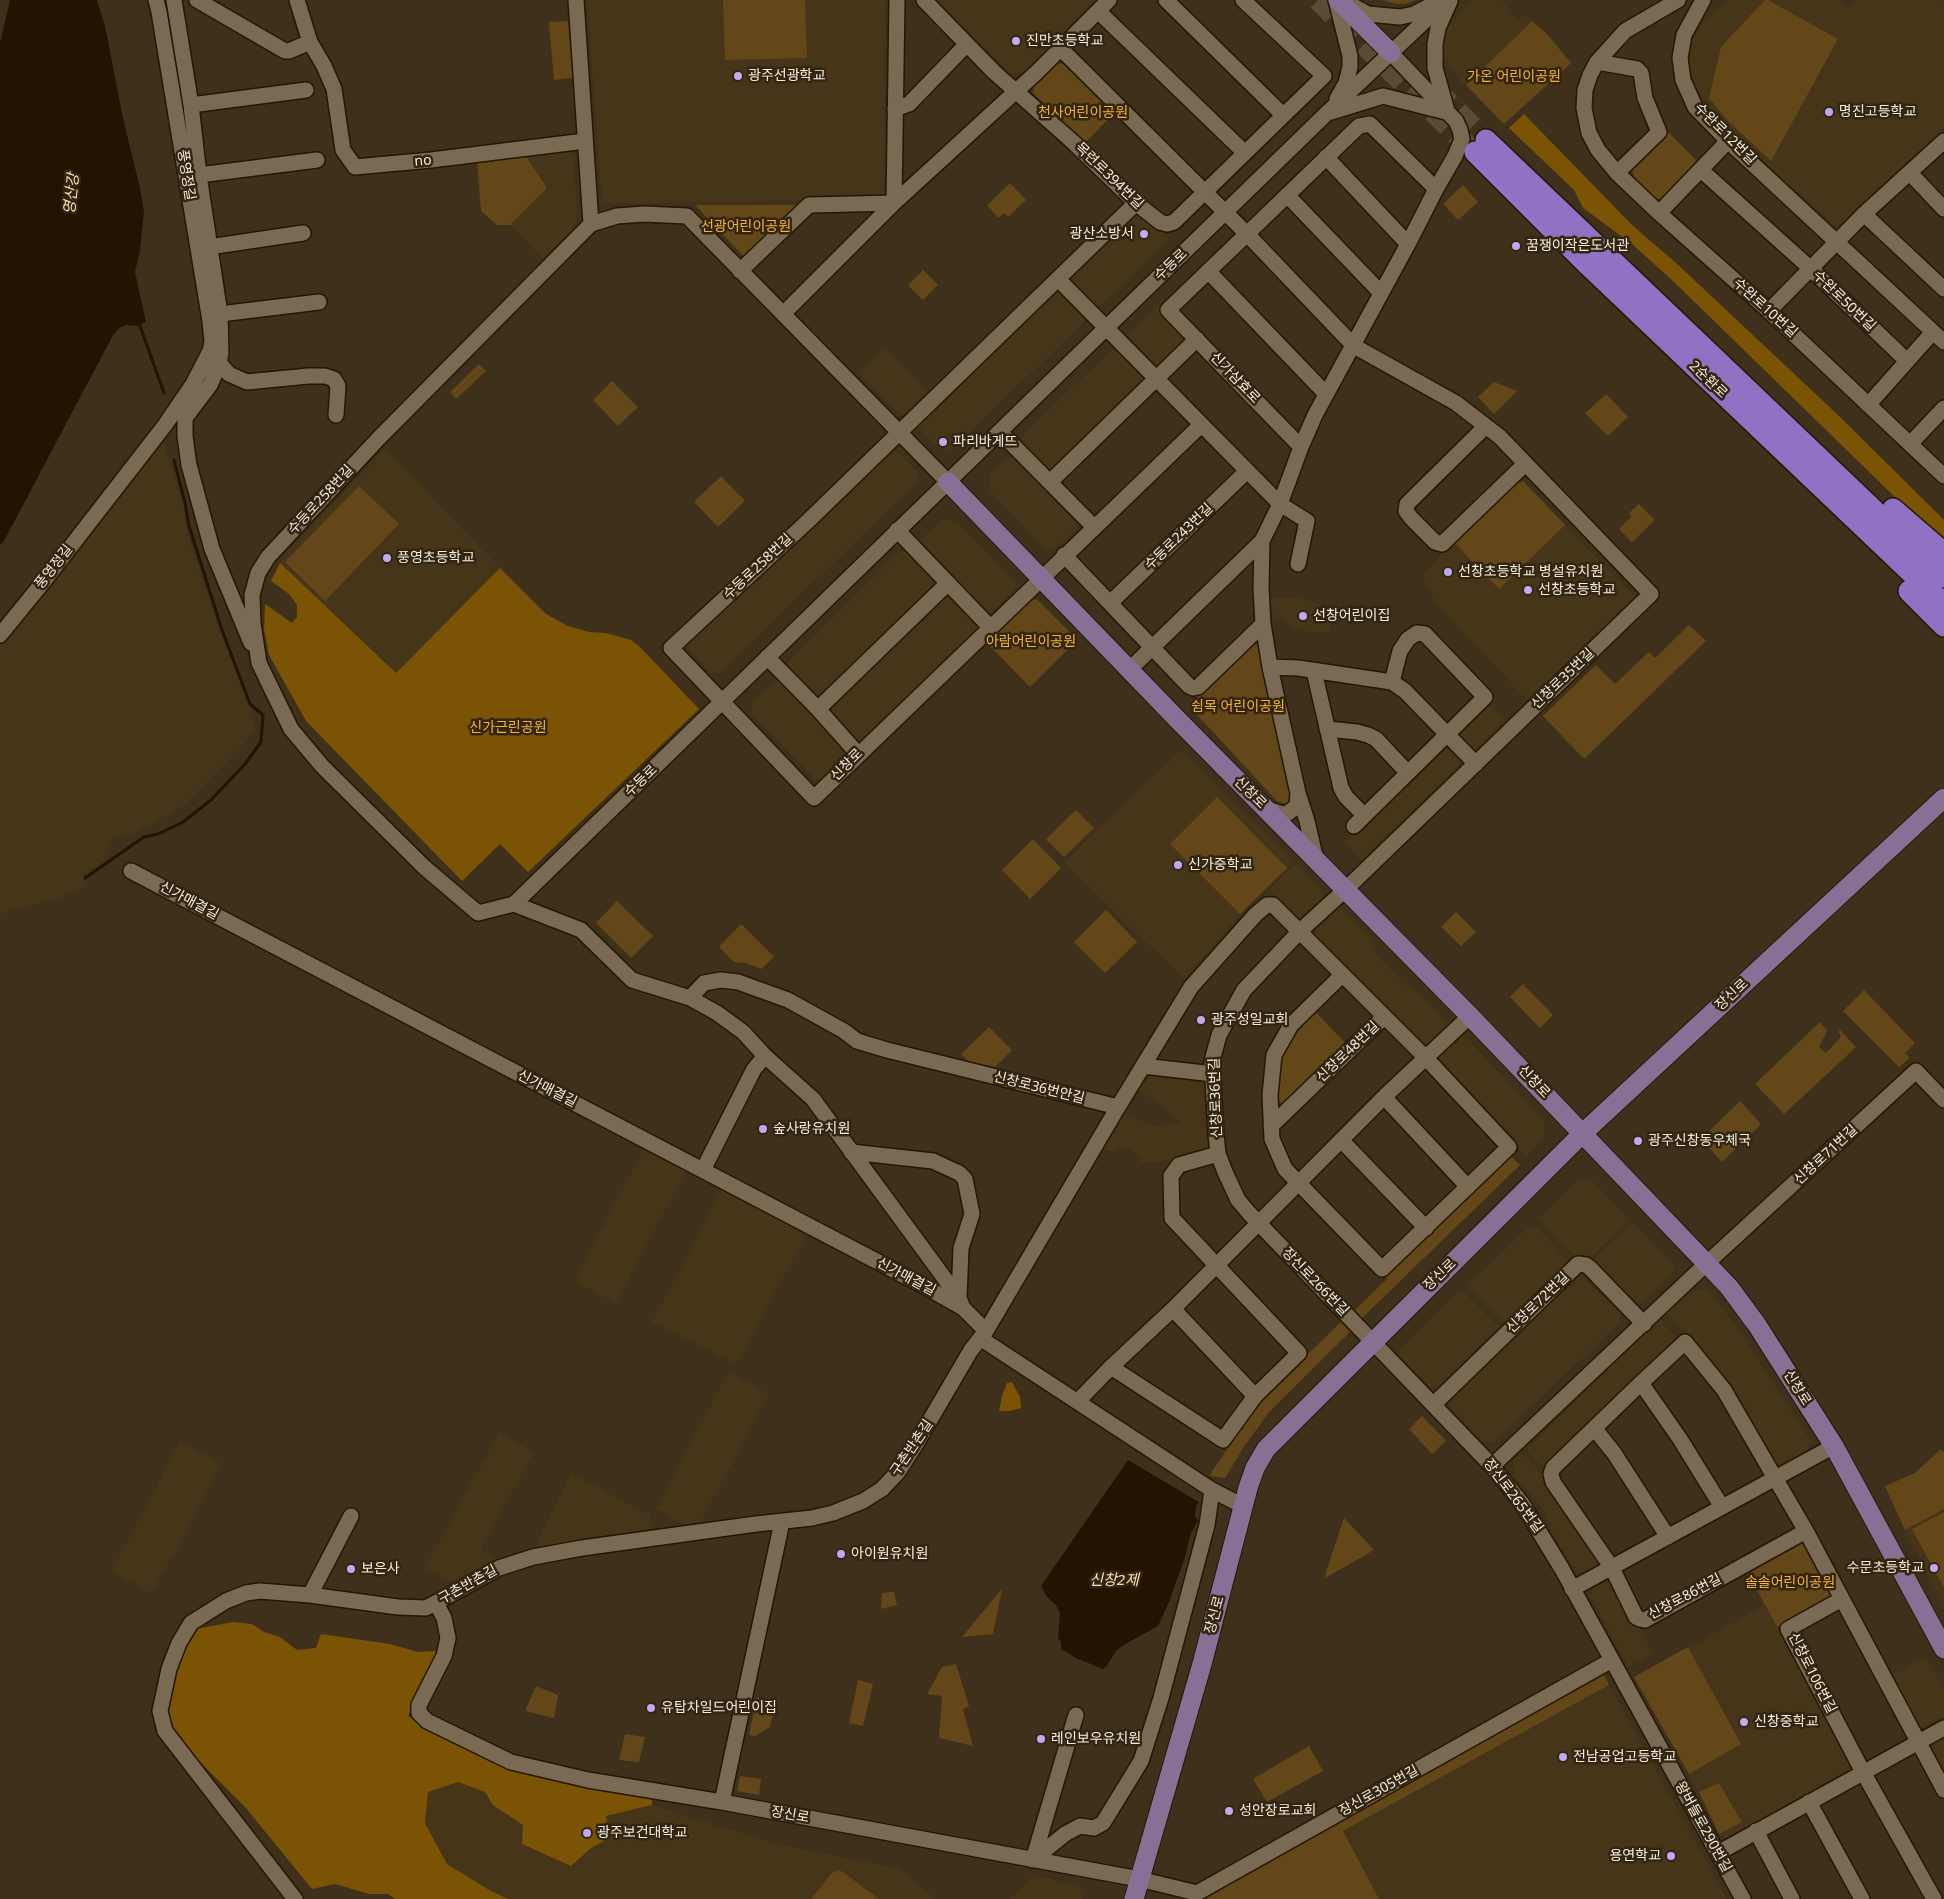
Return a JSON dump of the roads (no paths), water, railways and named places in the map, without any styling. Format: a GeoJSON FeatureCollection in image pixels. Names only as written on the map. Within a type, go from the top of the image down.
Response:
{"type":"FeatureCollection","features":[{"type":"Feature","properties":{"kind":"highway","name":"2순환로"},"geometry":{"type":"LineString","coordinates":[[1944,577],[1617,264],[1481,146],[1588,265],[1944,604]]}},
{"type":"Feature","properties":{"kind":"highway"},"geometry":{"type":"LineString","coordinates":[[1617,264],[1658,292],[1856,479],[1944,553]]}},
{"type":"Feature","properties":{"kind":"highway"},"geometry":{"type":"LineString","coordinates":[[1588,265],[1629,312],[1944,626]]}},
{"type":"Feature","properties":{"kind":"main road"},"geometry":{"type":"LineString","coordinates":[[1339,0],[1391,53]]}},
{"type":"Feature","properties":{"kind":"main road","name":"신창로"},"geometry":{"type":"LineString","coordinates":[[948,482],[1583,1132],[1729,1287],[1758,1325],[1834,1446],[1944,1649]]}},
{"type":"Feature","properties":{"kind":"main road","name":"장신로"},"geometry":{"type":"LineString","coordinates":[[1134,1899],[1202,1664],[1243,1506],[1255,1468],[1266,1449],[1583,1132],[1944,798]]}},
{"type":"Feature","properties":{"kind":"street","name":"풍영정길"},"geometry":{"type":"LineString","coordinates":[[0,635],[165,425],[193,384],[210,351],[212,342],[210,321],[160,12],[156,0]]}},
{"type":"Feature","properties":{"kind":"street","name":"풍영정길"},"geometry":{"type":"LineString","coordinates":[[174,0],[191,105],[199,175],[220,314],[221,353],[219,364],[210,385],[185,418],[185,436],[190,465],[212,549],[259,663]]}},
{"type":"Feature","properties":{"kind":"street"},"geometry":{"type":"LineString","coordinates":[[197,0],[284,51],[290,52],[310,42],[297,0]]}},
{"type":"Feature","properties":{"kind":"street"},"geometry":{"type":"LineString","coordinates":[[576,0],[591,224]]}},
{"type":"Feature","properties":{"kind":"street"},"geometry":{"type":"LineString","coordinates":[[894,203],[897,0]]}},
{"type":"Feature","properties":{"kind":"street","name":"목련로394번길"},"geometry":{"type":"LineString","coordinates":[[924,0],[967,44],[1136,203],[1160,222],[1167,224],[1174,222],[1324,76],[1243,0]]}},
{"type":"Feature","properties":{"kind":"street"},"geometry":{"type":"LineString","coordinates":[[1166,0],[1283,115]]}},
{"type":"Feature","properties":{"kind":"street"},"geometry":{"type":"LineString","coordinates":[[1339,0],[1368,14],[1400,17],[1414,14],[1440,0]]}},
{"type":"Feature","properties":{"kind":"street"},"geometry":{"type":"LineString","coordinates":[[1326,114],[1342,92],[1350,67],[1350,51],[1339,0]]}},
{"type":"Feature","properties":{"kind":"street","name":"수등로"},"geometry":{"type":"LineString","coordinates":[[514,904],[1326,114],[1447,0]]}},
{"type":"Feature","properties":{"kind":"street"},"geometry":{"type":"LineString","coordinates":[[1448,112],[1435,68],[1435,44],[1438,28],[1451,0]]}},
{"type":"Feature","properties":{"kind":"street","name":"수완로10번길"},"geometry":{"type":"LineString","coordinates":[[1678,0],[1625,31],[1597,62],[1590,75],[1585,90],[1584,108],[1589,133],[1598,150],[1617,173],[1659,213],[1769,311],[1944,476]]}},
{"type":"Feature","properties":{"kind":"street","name":"수완로12번길"},"geometry":{"type":"LineString","coordinates":[[1703,0],[1684,34],[1680,58],[1683,80],[1695,107],[1728,141],[1837,241]]}},
{"type":"Feature","properties":{"kind":"street"},"geometry":{"type":"LineString","coordinates":[[783,314],[894,203],[1104,5],[1244,152]]}},
{"type":"Feature","properties":{"kind":"street","name":"no"},"geometry":{"type":"LineString","coordinates":[[310,42],[334,89],[343,150],[356,167],[431,160],[585,141]]}},
{"type":"Feature","properties":{"kind":"street"},"geometry":{"type":"LineString","coordinates":[[895,109],[909,104],[967,44]]}},
{"type":"Feature","properties":{"kind":"street"},"geometry":{"type":"LineString","coordinates":[[1060,48],[1247,234],[1354,346]]}},
{"type":"Feature","properties":{"kind":"street"},"geometry":{"type":"LineString","coordinates":[[1130,669],[1262,541],[1280,504],[1301,447],[1326,394],[1354,346],[1380,293],[1455,156],[1462,139],[1456,121],[1391,53]]}},
{"type":"Feature","properties":{"kind":"street"},"geometry":{"type":"LineString","coordinates":[[1597,62],[1637,69],[1642,73],[1645,98],[1659,132],[1617,173]]}},
{"type":"Feature","properties":{"kind":"street"},"geometry":{"type":"LineString","coordinates":[[191,105],[306,90]]}},
{"type":"Feature","properties":{"kind":"street"},"geometry":{"type":"LineString","coordinates":[[1326,114],[1382,96],[1448,112]]}},
{"type":"Feature","properties":{"kind":"street"},"geometry":{"type":"LineString","coordinates":[[1326,394],[1208,271],[1359,126],[1370,124],[1436,189]]}},
{"type":"Feature","properties":{"kind":"street"},"geometry":{"type":"LineString","coordinates":[[1659,213],[1728,141]]}},
{"type":"Feature","properties":{"kind":"street","name":"수완로50번길"},"geometry":{"type":"LineString","coordinates":[[1906,360],[1810,268],[1864,214],[1944,142]]}},
{"type":"Feature","properties":{"kind":"street"},"geometry":{"type":"LineString","coordinates":[[1326,157],[1408,244]]}},
{"type":"Feature","properties":{"kind":"street","name":"풍영정길"},"geometry":{"type":"LineString","coordinates":[[199,175],[317,160]]}},
{"type":"Feature","properties":{"kind":"street"},"geometry":{"type":"LineString","coordinates":[[1701,170],[1810,268],[1769,311]]}},
{"type":"Feature","properties":{"kind":"street"},"geometry":{"type":"LineString","coordinates":[[1910,173],[1944,209]]}},
{"type":"Feature","properties":{"kind":"street"},"geometry":{"type":"LineString","coordinates":[[1287,195],[1380,293]]}},
{"type":"Feature","properties":{"kind":"street"},"geometry":{"type":"LineString","coordinates":[[740,270],[809,205],[894,203]]}},
{"type":"Feature","properties":{"kind":"street","name":"수등로258번길"},"geometry":{"type":"LineString","coordinates":[[722,703],[671,648],[899,433],[1136,203]]}},
{"type":"Feature","properties":{"kind":"street","name":"수등로258번길"},"geometry":{"type":"LineString","coordinates":[[514,904],[478,913],[424,867],[322,766],[291,729],[259,663],[252,595],[258,573],[268,558],[378,439],[591,224],[617,216],[644,214],[687,216],[948,482]]}},
{"type":"Feature","properties":{"kind":"street"},"geometry":{"type":"LineString","coordinates":[[1864,214],[1944,288]]}},
{"type":"Feature","properties":{"kind":"street"},"geometry":{"type":"LineString","coordinates":[[209,247],[303,233]]}},
{"type":"Feature","properties":{"kind":"street"},"geometry":{"type":"LineString","coordinates":[[1837,241],[1938,337],[1906,360],[1868,404]]}},
{"type":"Feature","properties":{"kind":"street","name":"신가삼효로"},"geometry":{"type":"LineString","coordinates":[[1208,271],[1168,310],[1301,447]]}},
{"type":"Feature","properties":{"kind":"street"},"geometry":{"type":"LineString","coordinates":[[1058,279],[1280,504],[1307,521],[1298,564]]}},
{"type":"Feature","properties":{"kind":"street"},"geometry":{"type":"LineString","coordinates":[[220,314],[319,302]]}},
{"type":"Feature","properties":{"kind":"street"},"geometry":{"type":"LineString","coordinates":[[1050,482],[1197,339]]}},
{"type":"Feature","properties":{"kind":"street","name":"신창로35번길"},"geometry":{"type":"LineString","coordinates":[[1345,890],[1651,594],[1500,437],[1456,404],[1354,346]]}},
{"type":"Feature","properties":{"kind":"street"},"geometry":{"type":"LineString","coordinates":[[210,351],[229,374],[248,382],[308,376],[325,376],[334,380],[338,386],[336,415]]}},
{"type":"Feature","properties":{"kind":"street"},"geometry":{"type":"LineString","coordinates":[[1910,444],[1944,408]]}},
{"type":"Feature","properties":{"kind":"street"},"geometry":{"type":"LineString","coordinates":[[1040,578],[1201,425]]}},
{"type":"Feature","properties":{"kind":"street"},"geometry":{"type":"LineString","coordinates":[[1486,426],[1407,504],[1406,511],[1411,518],[1435,542],[1442,544],[1525,464]]}},
{"type":"Feature","properties":{"kind":"street"},"geometry":{"type":"LineString","coordinates":[[1000,432],[1094,527]]}},
{"type":"Feature","properties":{"kind":"street","name":"수등로243번길"},"geometry":{"type":"LineString","coordinates":[[1110,603],[1247,471]]}},
{"type":"Feature","properties":{"kind":"street"},"geometry":{"type":"LineString","coordinates":[[897,530],[990,627]]}},
{"type":"Feature","properties":{"kind":"street"},"geometry":{"type":"LineString","coordinates":[[1262,541],[1261,588],[1263,624],[1270,667],[1298,793],[1316,860]]}},
{"type":"Feature","properties":{"kind":"street"},"geometry":{"type":"LineString","coordinates":[[1064,555],[1193,688],[1198,687],[1263,624]]}},
{"type":"Feature","properties":{"kind":"street","name":"신창로"},"geometry":{"type":"LineString","coordinates":[[722,703],[814,798],[1040,578]]}},
{"type":"Feature","properties":{"kind":"street"},"geometry":{"type":"LineString","coordinates":[[228,589],[239,592],[248,590],[256,580]]}},
{"type":"Feature","properties":{"kind":"street"},"geometry":{"type":"LineString","coordinates":[[818,709],[947,584]]}},
{"type":"Feature","properties":{"kind":"street"},"geometry":{"type":"LineString","coordinates":[[1314,671],[1341,788],[1359,821],[1485,697],[1425,634],[1417,632],[1408,639],[1400,651],[1392,682]]}},
{"type":"Feature","properties":{"kind":"street"},"geometry":{"type":"LineString","coordinates":[[767,657],[818,709],[858,754]]}},
{"type":"Feature","properties":{"kind":"street"},"geometry":{"type":"LineString","coordinates":[[1270,667],[1298,668],[1392,682],[1409,695],[1476,764]]}},
{"type":"Feature","properties":{"kind":"street"},"geometry":{"type":"LineString","coordinates":[[1326,729],[1357,732],[1376,739],[1407,772]]}},
{"type":"Feature","properties":{"kind":"street"},"geometry":{"type":"LineString","coordinates":[[1265,808],[1283,814],[1288,813],[1297,806],[1298,793]]}},
{"type":"Feature","properties":{"kind":"street","name":"신가매결길"},"geometry":{"type":"LineString","coordinates":[[131,871],[961,1303]]}},
{"type":"Feature","properties":{"kind":"street","name":"신창로36번길"},"geometry":{"type":"LineString","coordinates":[[1258,1224],[1238,1200],[1218,1154],[1212,1061],[1219,1035],[1244,990],[1300,931],[1345,890]]}},
{"type":"Feature","properties":{"kind":"street","name":"신가매결길"},"geometry":{"type":"LineString","coordinates":[[514,904],[581,930],[632,980],[690,998],[717,1013],[743,1032],[765,1056],[813,1099],[983,1334],[1078,1401],[1212,1490],[1243,1506]]}},
{"type":"Feature","properties":{"kind":"street"},"geometry":{"type":"LineString","coordinates":[[983,1334],[1191,987],[1262,908],[1267,905],[1273,905],[1384,1017]]}},
{"type":"Feature","properties":{"kind":"street","name":"신창로48번길"},"geometry":{"type":"LineString","coordinates":[[1271,1126],[1384,1017],[1425,1057],[1509,1147],[1382,1269],[1285,1169],[1272,1139],[1271,1126],[1270,1096],[1274,1055],[1291,1025],[1342,974]]}},
{"type":"Feature","properties":{"kind":"street","name":"신창로36번안길"},"geometry":{"type":"LineString","coordinates":[[690,998],[704,983],[721,980],[738,982],[788,1000],[844,1031],[857,1041],[1118,1108]]}},
{"type":"Feature","properties":{"kind":"street"},"geometry":{"type":"LineString","coordinates":[[1078,1401],[1172,1310],[1384,1097],[1470,1016]]}},
{"type":"Feature","properties":{"kind":"street"},"geometry":{"type":"LineString","coordinates":[[703,1170],[754,1069],[765,1056]]}},
{"type":"Feature","properties":{"kind":"street"},"geometry":{"type":"LineString","coordinates":[[1143,1066],[1213,1074]]}},
{"type":"Feature","properties":{"kind":"street","name":"신창로71번길"},"geometry":{"type":"LineString","coordinates":[[1706,1264],[1916,1071],[1944,1100]]}},
{"type":"Feature","properties":{"kind":"street"},"geometry":{"type":"LineString","coordinates":[[1384,1097],[1468,1187]]}},
{"type":"Feature","properties":{"kind":"street"},"geometry":{"type":"LineString","coordinates":[[1341,1140],[1426,1228]]}},
{"type":"Feature","properties":{"kind":"street"},"geometry":{"type":"LineString","coordinates":[[851,1152],[933,1161],[959,1173],[964,1179],[972,1214],[961,1248],[961,1303]]}},
{"type":"Feature","properties":{"kind":"street"},"geometry":{"type":"LineString","coordinates":[[1112,1367],[1223,1440],[1255,1396],[1299,1353],[1172,1218],[1171,1176],[1179,1165],[1218,1154]]}},
{"type":"Feature","properties":{"kind":"street","name":"장신로266번길"},"geometry":{"type":"LineString","coordinates":[[1258,1224],[1372,1341]]}},
{"type":"Feature","properties":{"kind":"street","name":"신창로72번길"},"geometry":{"type":"LineString","coordinates":[[1433,1405],[1578,1264],[1586,1265],[1590,1268],[1644,1324]]}},
{"type":"Feature","properties":{"kind":"street"},"geometry":{"type":"LineString","coordinates":[[1492,1466],[1706,1264]]}},
{"type":"Feature","properties":{"kind":"street"},"geometry":{"type":"LineString","coordinates":[[1172,1310],[1255,1396]]}},
{"type":"Feature","properties":{"kind":"street","name":"구촌반촌길"},"geometry":{"type":"LineString","coordinates":[[295,1899],[165,1731],[160,1711],[168,1669],[179,1643],[190,1624],[226,1602],[260,1591],[426,1608],[499,1568],[533,1557],[582,1548],[782,1522],[832,1513],[863,1501],[882,1489],[902,1465],[983,1334]]}},
{"type":"Feature","properties":{"kind":"street","name":"장신로265번길"},"geometry":{"type":"LineString","coordinates":[[1372,1341],[1492,1466],[1523,1506],[1620,1676]]}},
{"type":"Feature","properties":{"kind":"street","name":"신창로86번길"},"geometry":{"type":"LineString","coordinates":[[1686,1342],[1724,1390],[1806,1531],[1645,1620],[1636,1617],[1612,1568],[1553,1482],[1553,1468],[1594,1428],[1640,1382],[1686,1342]]}},
{"type":"Feature","properties":{"kind":"street"},"geometry":{"type":"LineString","coordinates":[[1640,1382],[1680,1439],[1722,1507]]}},
{"type":"Feature","properties":{"kind":"street"},"geometry":{"type":"LineString","coordinates":[[1594,1428],[1614,1453],[1668,1537]]}},
{"type":"Feature","properties":{"kind":"street"},"geometry":{"type":"LineString","coordinates":[[1572,1589],[1834,1446]]}},
{"type":"Feature","properties":{"kind":"street"},"geometry":{"type":"LineString","coordinates":[[1033,1860],[1065,1834],[1080,1826],[1094,1828],[1103,1823],[1141,1761],[1161,1698],[1207,1525],[1212,1490]]}},
{"type":"Feature","properties":{"kind":"street"},"geometry":{"type":"LineString","coordinates":[[310,1595],[351,1516]]}},
{"type":"Feature","properties":{"kind":"street"},"geometry":{"type":"LineString","coordinates":[[722,1802],[782,1522]]}},
{"type":"Feature","properties":{"kind":"street"},"geometry":{"type":"LineString","coordinates":[[1806,1531],[1944,1790]]}},
{"type":"Feature","properties":{"kind":"street","name":"신창로106번길"},"geometry":{"type":"LineString","coordinates":[[1842,1599],[1788,1629],[1863,1772],[1934,1899]]}},
{"type":"Feature","properties":{"kind":"street","name":"장신로"},"geometry":{"type":"LineString","coordinates":[[436,1604],[444,1618],[448,1638],[444,1656],[419,1705],[419,1713],[427,1721],[511,1762],[588,1780],[722,1802],[1139,1879]]}},
{"type":"Feature","properties":{"kind":"street","name":"장신로305번길"},"geometry":{"type":"LineString","coordinates":[[1139,1879],[1198,1896],[1612,1660]]}},
{"type":"Feature","properties":{"kind":"street","name":"왕버들로290번길"},"geometry":{"type":"LineString","coordinates":[[1620,1676],[1743,1899]]}},
{"type":"Feature","properties":{"kind":"street"},"geometry":{"type":"LineString","coordinates":[[1033,1860],[1076,1715]]}},
{"type":"Feature","properties":{"kind":"street"},"geometry":{"type":"LineString","coordinates":[[1718,1852],[1944,1728]]}},
{"type":"Feature","properties":{"kind":"street"},"geometry":{"type":"LineString","coordinates":[[1809,1802],[1862,1899]]}},
{"type":"Feature","properties":{"kind":"street"},"geometry":{"type":"LineString","coordinates":[[1756,1832],[1792,1899]]}},
{"type":"Feature","properties":{"kind":"water","name":"영산강"},"geometry":{"type":"Polygon","coordinates":[[[10,0],[97,0],[105,26],[144,212],[140,250],[135,272],[146,322],[137,326],[126,325],[118,329],[112,337],[4,541],[0,545],[0,43],[10,0]]]}},
{"type":"Feature","properties":{"kind":"water","name":"신창2제"},"geometry":{"type":"Polygon","coordinates":[[[1128,1460],[1199,1502],[1196,1507],[1195,1516],[1198,1521],[1191,1533],[1185,1557],[1158,1626],[1122,1646],[1103,1669],[1076,1658],[1061,1649],[1061,1642],[1058,1638],[1060,1613],[1041,1586],[1128,1460]]]}},
{"type":"Feature","properties":{"kind":"waterway"},"geometry":{"type":"LineString","coordinates":[[139,323],[164,393]]}},
{"type":"Feature","properties":{"kind":"waterway"},"geometry":{"type":"LineString","coordinates":[[85,878],[144,837],[158,834],[183,822],[211,800],[245,764],[261,742],[263,715],[250,704],[222,630],[189,526],[174,460]]}},
{"type":"Feature","properties":{"kind":"tunnel"},"geometry":{"type":"LineString","coordinates":[[1318,0],[1472,150]]}},
{"type":"Feature","properties":{"kind":"tunnel"},"geometry":{"type":"LineString","coordinates":[[1435,89],[1486,140]]}},
{"type":"Feature","properties":{"kind":"place","name":"진만초등학교"},"geometry":{"type":"Point","coordinates":[1016,41]}},
{"type":"Feature","properties":{"kind":"place","name":"광주선광학교"},"geometry":{"type":"Point","coordinates":[738,76]}},
{"type":"Feature","properties":{"kind":"place","name":"명진고등학교"},"geometry":{"type":"Point","coordinates":[1829,112]}},
{"type":"Feature","properties":{"kind":"place","name":"광산소방서"},"geometry":{"type":"Point","coordinates":[1144,234]}},
{"type":"Feature","properties":{"kind":"place","name":"꿈쟁이작은도서관"},"geometry":{"type":"Point","coordinates":[1516,246]}},
{"type":"Feature","properties":{"kind":"place","name":"파리바게뜨"},"geometry":{"type":"Point","coordinates":[943,442]}},
{"type":"Feature","properties":{"kind":"place","name":"풍영초등학교"},"geometry":{"type":"Point","coordinates":[387,558]}},
{"type":"Feature","properties":{"kind":"place","name":"선창초등학교 병설유치원"},"geometry":{"type":"Point","coordinates":[1448,572]}},
{"type":"Feature","properties":{"kind":"place","name":"선창초등학교"},"geometry":{"type":"Point","coordinates":[1528,590]}},
{"type":"Feature","properties":{"kind":"place","name":"선창어린이집"},"geometry":{"type":"Point","coordinates":[1303,616]}},
{"type":"Feature","properties":{"kind":"place","name":"신가중학교"},"geometry":{"type":"Point","coordinates":[1178,865]}},
{"type":"Feature","properties":{"kind":"place","name":"광주성일교회"},"geometry":{"type":"Point","coordinates":[1201,1020]}},
{"type":"Feature","properties":{"kind":"place","name":"숲사랑유치원"},"geometry":{"type":"Point","coordinates":[763,1129]}},
{"type":"Feature","properties":{"kind":"place","name":"광주신창동우체국"},"geometry":{"type":"Point","coordinates":[1638,1141]}},
{"type":"Feature","properties":{"kind":"place","name":"아이원유치원"},"geometry":{"type":"Point","coordinates":[841,1554]}},
{"type":"Feature","properties":{"kind":"place","name":"수문초등학교"},"geometry":{"type":"Point","coordinates":[1934,1568]}},
{"type":"Feature","properties":{"kind":"place","name":"보은사"},"geometry":{"type":"Point","coordinates":[351,1569]}},
{"type":"Feature","properties":{"kind":"place","name":"유탑차일드어린이집"},"geometry":{"type":"Point","coordinates":[651,1708]}},
{"type":"Feature","properties":{"kind":"place","name":"신창중학교"},"geometry":{"type":"Point","coordinates":[1744,1722]}},
{"type":"Feature","properties":{"kind":"place","name":"레인보우유치원"},"geometry":{"type":"Point","coordinates":[1041,1739]}},
{"type":"Feature","properties":{"kind":"place","name":"전남공업고등학교"},"geometry":{"type":"Point","coordinates":[1563,1757]}},
{"type":"Feature","properties":{"kind":"place","name":"성안장로교회"},"geometry":{"type":"Point","coordinates":[1229,1811]}},
{"type":"Feature","properties":{"kind":"place","name":"광주보건대학교"},"geometry":{"type":"Point","coordinates":[587,1833]}},
{"type":"Feature","properties":{"kind":"place","name":"용연학교"},"geometry":{"type":"Point","coordinates":[1671,1856]}},
{"type":"Feature","properties":{"kind":"park label","name":"가온 어린이공원"},"geometry":{"type":"Point","coordinates":[1514,77]}},
{"type":"Feature","properties":{"kind":"park label","name":"천사어린이공원"},"geometry":{"type":"Point","coordinates":[1083,113]}},
{"type":"Feature","properties":{"kind":"park label","name":"선광어린이공원"},"geometry":{"type":"Point","coordinates":[746,227]}},
{"type":"Feature","properties":{"kind":"park label","name":"아람어린이공원"},"geometry":{"type":"Point","coordinates":[1031,642]}},
{"type":"Feature","properties":{"kind":"park label","name":"쉼목 어린이공원"},"geometry":{"type":"Point","coordinates":[1238,707]}},
{"type":"Feature","properties":{"kind":"park label","name":"신가근린공원"},"geometry":{"type":"Point","coordinates":[508,728]}},
{"type":"Feature","properties":{"kind":"park label","name":"솔솔어린이공원"},"geometry":{"type":"Point","coordinates":[1790,1583]}}]}
